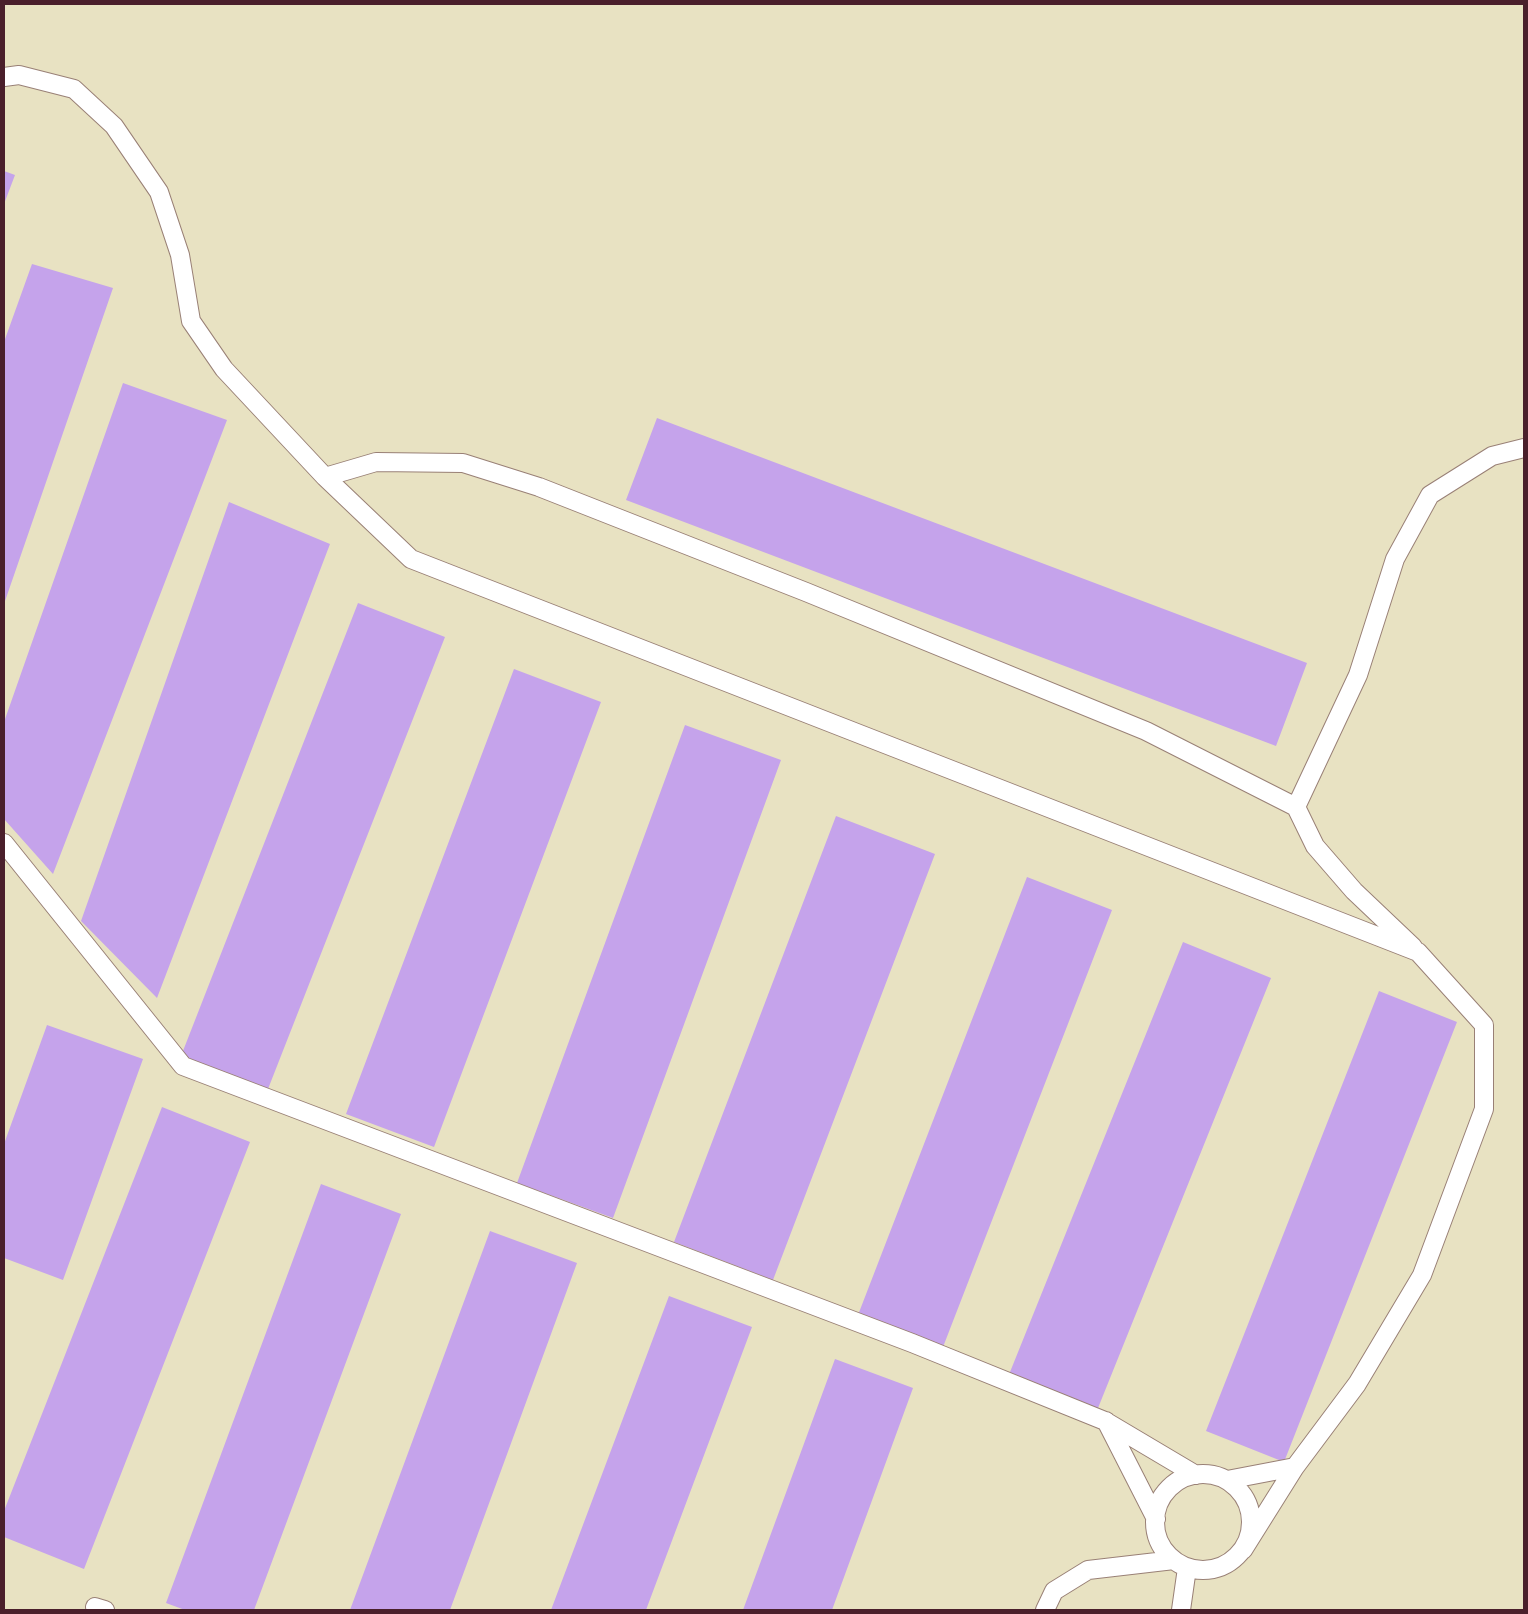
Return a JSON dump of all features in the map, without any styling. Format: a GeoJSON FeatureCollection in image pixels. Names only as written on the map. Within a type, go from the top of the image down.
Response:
{"type":"FeatureCollection","features":[{"type":"Feature","properties":{"kind":"lane"},"geometry":{"type":"LineString","coordinates":[[4,77],[19,76],[74,88],[114,126],[159,192],[180,255],[191,321],[224,370],[325,477],[411,559],[1418,952]]}},
{"type":"Feature","properties":{"kind":"lane"},"geometry":{"type":"LineString","coordinates":[[1296,806],[1358,676],[1395,559],[1430,495],[1492,456],[1524,448]]}},
{"type":"Feature","properties":{"kind":"lane"},"geometry":{"type":"LineString","coordinates":[[325,477],[376,462],[463,463],[539,486],[806,592],[1146,731],[1296,806],[1315,846],[1354,891],[1418,952],[1484,1025],[1484,1109],[1422,1275],[1357,1384],[1295,1467],[1243,1550],[1232,1561],[1218,1568],[1202,1571],[1180,1564],[1088,1570],[1054,1591],[1045,1610]]}},
{"type":"Feature","properties":{"kind":"lane"},"geometry":{"type":"LineString","coordinates":[[4,843],[183,1066],[912,1343],[1105,1421],[1196,1475]]}},
{"type":"Feature","properties":{"kind":"lane"},"geometry":{"type":"LineString","coordinates":[[1105,1421],[1156,1518]]}},
{"type":"Feature","properties":{"kind":"lane"},"geometry":{"type":"LineString","coordinates":[[1228,1480],[1295,1467]]}},
{"type":"Feature","properties":{"kind":"lane"},"geometry":{"type":"LineString","coordinates":[[1182,1610],[1180,1564],[1163,1549],[1157,1534],[1156,1518],[1159,1503],[1168,1490],[1181,1480],[1196,1475],[1212,1475],[1228,1480],[1240,1490],[1248,1504],[1252,1520],[1250,1536],[1243,1550]]}},
{"type":"Feature","properties":{"kind":"building"},"geometry":{"type":"Polygon","coordinates":[[[4,171],[15,175],[4,204],[4,171]]]}},
{"type":"Feature","properties":{"kind":"building"},"geometry":{"type":"Polygon","coordinates":[[[32,264],[113,288],[4,604],[4,342],[32,264]]]}},
{"type":"Feature","properties":{"kind":"building"},"geometry":{"type":"Polygon","coordinates":[[[123,383],[227,420],[53,874],[4,819],[4,722],[123,383]]]}},
{"type":"Feature","properties":{"kind":"building"},"geometry":{"type":"Polygon","coordinates":[[[657,418],[1307,663],[1276,746],[626,500],[657,418]]]}},
{"type":"Feature","properties":{"kind":"building"},"geometry":{"type":"Polygon","coordinates":[[[229,502],[330,544],[157,998],[81,921],[229,502]]]}},
{"type":"Feature","properties":{"kind":"building"},"geometry":{"type":"Polygon","coordinates":[[[358,603],[445,637],[268,1089],[181,1056],[358,603]]]}},
{"type":"Feature","properties":{"kind":"building"},"geometry":{"type":"Polygon","coordinates":[[[514,669],[601,702],[434,1147],[346,1114],[514,669]]]}},
{"type":"Feature","properties":{"kind":"building"},"geometry":{"type":"Polygon","coordinates":[[[685,725],[781,760],[613,1218],[517,1183],[685,725]]]}},
{"type":"Feature","properties":{"kind":"building"},"geometry":{"type":"Polygon","coordinates":[[[836,816],[935,854],[773,1280],[674,1242],[836,816]]]}},
{"type":"Feature","properties":{"kind":"building"},"geometry":{"type":"Polygon","coordinates":[[[1027,877],[1112,910],[943,1347],[858,1315],[1027,877]]]}},
{"type":"Feature","properties":{"kind":"building"},"geometry":{"type":"Polygon","coordinates":[[[1183,942],[1271,978],[1096,1413],[1008,1377],[1183,942]]]}},
{"type":"Feature","properties":{"kind":"building"},"geometry":{"type":"Polygon","coordinates":[[[1379,991],[1457,1022],[1284,1462],[1206,1431],[1379,991]]]}},
{"type":"Feature","properties":{"kind":"building"},"geometry":{"type":"Polygon","coordinates":[[[47,1025],[143,1059],[63,1280],[4,1258],[4,1144],[47,1025]]]}},
{"type":"Feature","properties":{"kind":"building"},"geometry":{"type":"Polygon","coordinates":[[[162,1107],[250,1142],[84,1569],[4,1537],[4,1511],[162,1107]]]}},
{"type":"Feature","properties":{"kind":"building"},"geometry":{"type":"Polygon","coordinates":[[[321,1184],[401,1214],[254,1610],[185,1610],[166,1603],[321,1184]]]}},
{"type":"Feature","properties":{"kind":"building"},"geometry":{"type":"Polygon","coordinates":[[[490,1231],[577,1263],[450,1610],[350,1610],[490,1231]]]}},
{"type":"Feature","properties":{"kind":"building"},"geometry":{"type":"Polygon","coordinates":[[[669,1296],[752,1327],[646,1610],[551,1610],[669,1296]]]}},
{"type":"Feature","properties":{"kind":"building"},"geometry":{"type":"Polygon","coordinates":[[[835,1359],[913,1388],[832,1610],[743,1610],[835,1359]]]}}]}
